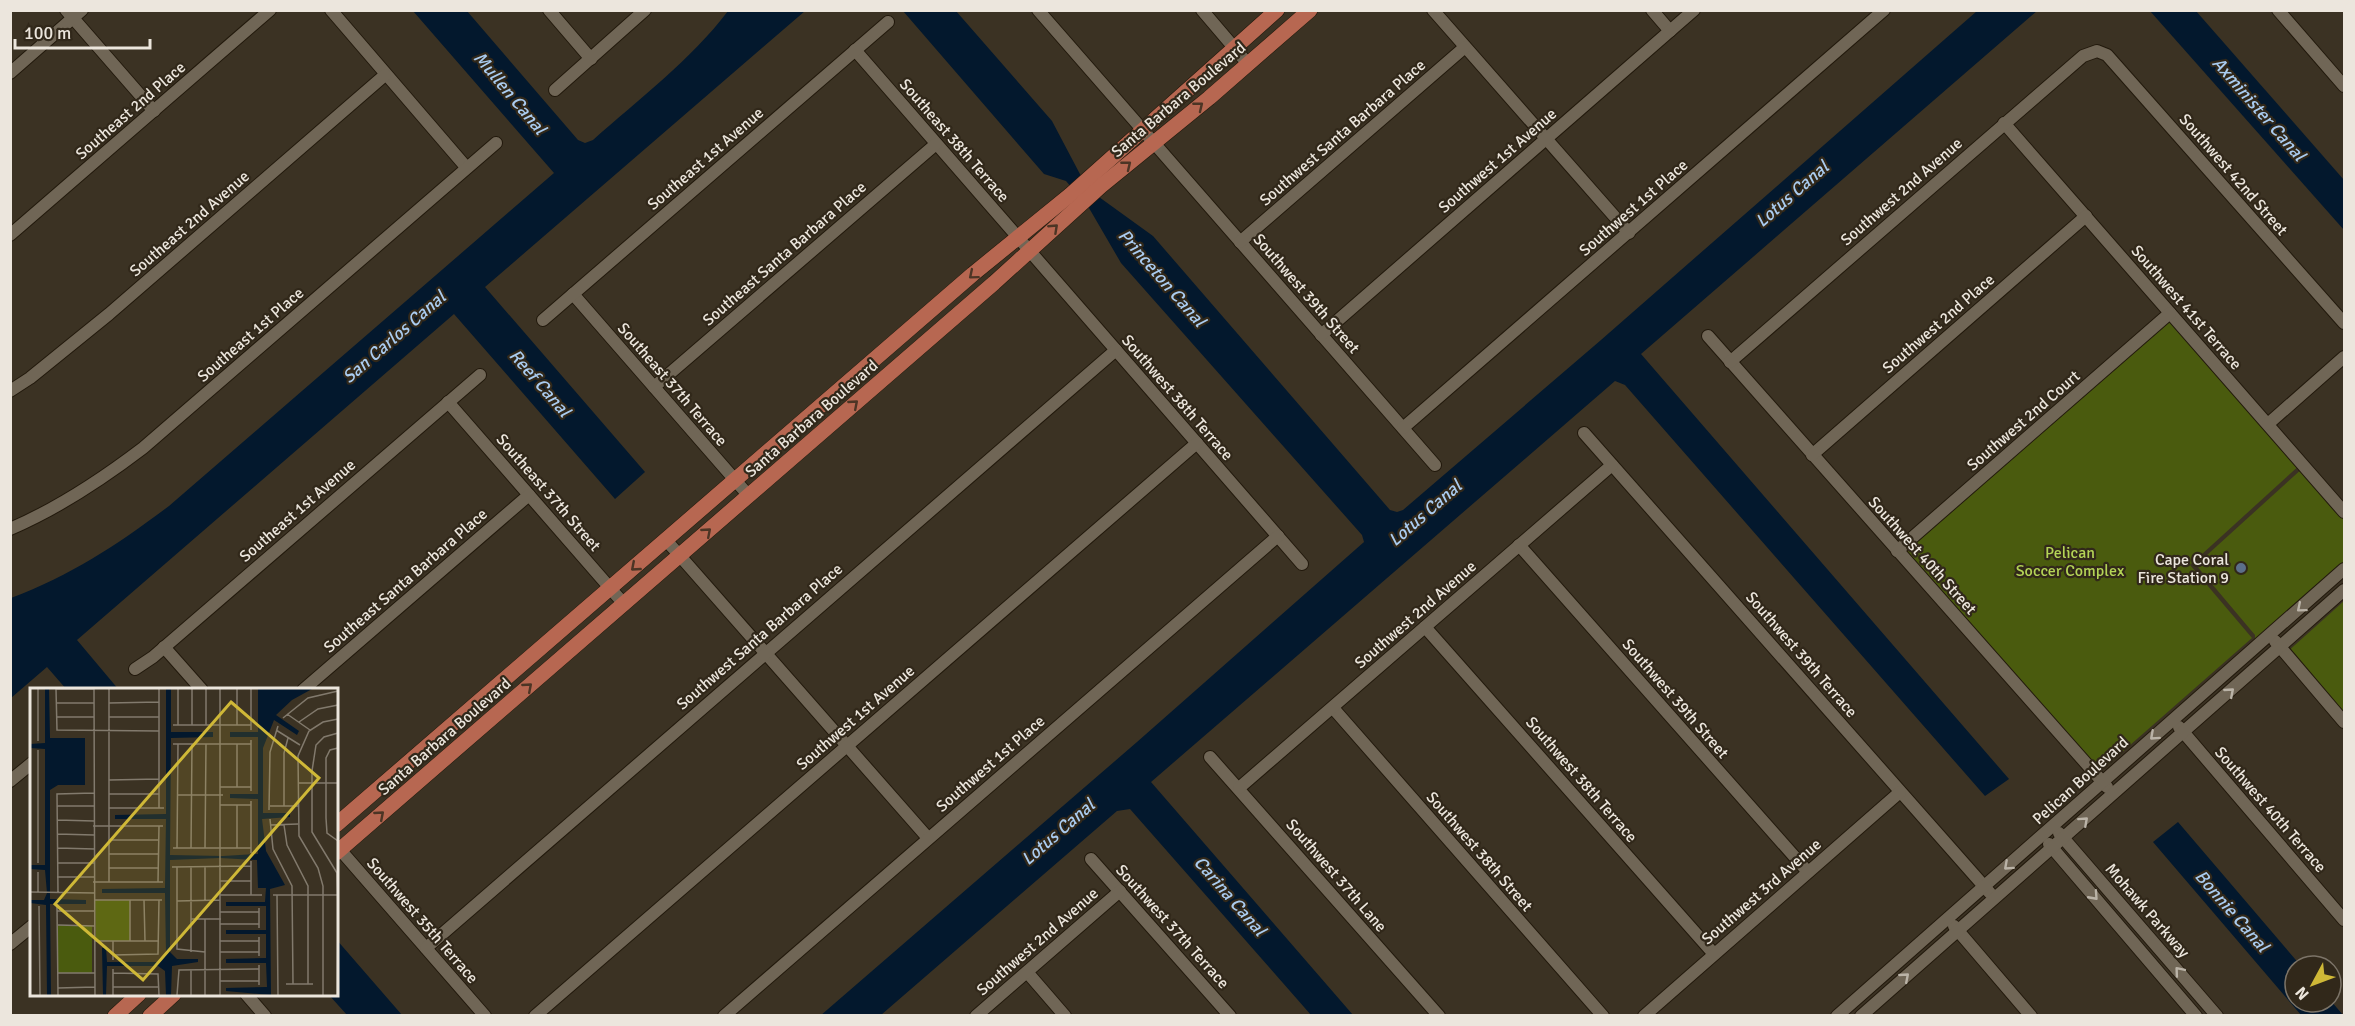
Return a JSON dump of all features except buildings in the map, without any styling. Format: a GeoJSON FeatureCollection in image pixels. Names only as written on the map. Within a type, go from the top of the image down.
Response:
{"type":"FeatureCollection","features":[{"type":"Feature","properties":{"kind":"main road","name":"Santa Barbara Boulevard"},"geometry":{"type":"LineString","coordinates":[[338,823],[1017,237],[1074,200],[1097,180],[1142,129],[1277,10]]}},
{"type":"Feature","properties":{"kind":"main road","name":"Santa Barbara Boulevard"},"geometry":{"type":"LineString","coordinates":[[1097,180],[1154,143],[1310,10]]}},
{"type":"Feature","properties":{"kind":"main road","name":"Santa Barbara Boulevard"},"geometry":{"type":"LineString","coordinates":[[338,848],[481,728],[1030,251],[1074,200]]}},
{"type":"Feature","properties":{"kind":"main road"},"geometry":{"type":"LineString","coordinates":[[867,366],[880,382]]}},
{"type":"Feature","properties":{"kind":"main road"},"geometry":{"type":"LineString","coordinates":[[467,713],[481,728]]}},
{"type":"Feature","properties":{"kind":"main road"},"geometry":{"type":"LineString","coordinates":[[115,1016],[137,996]]}},
{"type":"Feature","properties":{"kind":"main road"},"geometry":{"type":"LineString","coordinates":[[150,1016],[172,996]]}},
{"type":"Feature","properties":{"kind":"street","name":"Southeast 2nd Place"},"geometry":{"type":"LineString","coordinates":[[10,235],[270,10]]}},
{"type":"Feature","properties":{"kind":"street"},"geometry":{"type":"LineString","coordinates":[[331,10],[466,167]]}},
{"type":"Feature","properties":{"kind":"street"},"geometry":{"type":"LineString","coordinates":[[549,10],[591,59]]}},
{"type":"Feature","properties":{"kind":"street"},"geometry":{"type":"LineString","coordinates":[[555,90],[645,10]]}},
{"type":"Feature","properties":{"kind":"street","name":"Southwest 39th Street"},"geometry":{"type":"LineString","coordinates":[[1038,10],[1435,465]]}},
{"type":"Feature","properties":{"kind":"street"},"geometry":{"type":"LineString","coordinates":[[1202,10],[1248,64]]}},
{"type":"Feature","properties":{"kind":"street"},"geometry":{"type":"LineString","coordinates":[[1433,10],[1629,232]]}},
{"type":"Feature","properties":{"kind":"street"},"geometry":{"type":"LineString","coordinates":[[1652,10],[1670,31]]}},
{"type":"Feature","properties":{"kind":"street","name":"Southwest 1st Avenue"},"geometry":{"type":"LineString","coordinates":[[1322,335],[1694,10]]}},
{"type":"Feature","properties":{"kind":"street","name":"Southwest 1st Place"},"geometry":{"type":"LineString","coordinates":[[1403,428],[1884,10]]}},
{"type":"Feature","properties":{"kind":"street"},"geometry":{"type":"LineString","coordinates":[[2278,10],[2344,86]]}},
{"type":"Feature","properties":{"kind":"street"},"geometry":{"type":"LineString","coordinates":[[10,73],[74,13],[154,111]]}},
{"type":"Feature","properties":{"kind":"street","name":"Southeast 1st Avenue"},"geometry":{"type":"LineString","coordinates":[[543,320],[888,22]]}},
{"type":"Feature","properties":{"kind":"street","name":"Southwest Santa Barbara Place"},"geometry":{"type":"LineString","coordinates":[[1240,242],[1465,47]]}},
{"type":"Feature","properties":{"kind":"street","name":"Southeast 38th Terrace"},"geometry":{"type":"LineString","coordinates":[[855,50],[1030,251]]}},
{"type":"Feature","properties":{"kind":"street","name":"Southwest 2nd Avenue"},"geometry":{"type":"LineString","coordinates":[[1730,362],[2083,56],[2097,51]]}},
{"type":"Feature","properties":{"kind":"street","name":"Southwest 42nd Street"},"geometry":{"type":"LineString","coordinates":[[2097,51],[2107,55],[2344,323]]}},
{"type":"Feature","properties":{"kind":"street","name":"Southeast 2nd Avenue"},"geometry":{"type":"LineString","coordinates":[[10,391],[30,378],[109,314],[385,75]]}},
{"type":"Feature","properties":{"kind":"street","name":"Southwest 41st Terrace"},"geometry":{"type":"LineString","coordinates":[[2004,123],[2344,512]]}},
{"type":"Feature","properties":{"kind":"street","name":"Southeast 1st Place"},"geometry":{"type":"LineString","coordinates":[[10,529],[54,509],[82,492],[143,448],[496,143]]}},
{"type":"Feature","properties":{"kind":"street","name":"Southeast Santa Barbara Place"},"geometry":{"type":"LineString","coordinates":[[654,387],[936,144]]}},
{"type":"Feature","properties":{"kind":"street","name":"Southwest 2nd Place"},"geometry":{"type":"LineString","coordinates":[[1812,455],[2086,216]]}},
{"type":"Feature","properties":{"kind":"street","name":"Southwest 38th Terrace"},"geometry":{"type":"LineString","coordinates":[[1030,251],[1302,564]]}},
{"type":"Feature","properties":{"kind":"street","name":"Southeast 37th Terrace"},"geometry":{"type":"LineString","coordinates":[[573,294],[749,496]]}},
{"type":"Feature","properties":{"kind":"street","name":"Southwest 2nd Court"},"geometry":{"type":"LineString","coordinates":[[1897,551],[2170,313]]}},
{"type":"Feature","properties":{"kind":"street","name":"Southwest 40th Street"},"geometry":{"type":"LineString","coordinates":[[1708,336],[2113,795]]}},
{"type":"Feature","properties":{"kind":"street","name":"Southwest Santa Barbara Place"},"geometry":{"type":"LineString","coordinates":[[426,948],[1116,350]]}},
{"type":"Feature","properties":{"kind":"street"},"geometry":{"type":"LineString","coordinates":[[2268,424],[2344,357]]}},
{"type":"Feature","properties":{"kind":"street","name":"Southeast 1st Avenue"},"geometry":{"type":"LineString","coordinates":[[135,669],[164,647],[480,375]]}},
{"type":"Feature","properties":{"kind":"street","name":"Southeast 37th Street"},"geometry":{"type":"LineString","coordinates":[[448,402],[624,604]]}},
{"type":"Feature","properties":{"kind":"street","name":"Southwest 39th Terrace"},"geometry":{"type":"LineString","coordinates":[[1584,433],[1995,898]]}},
{"type":"Feature","properties":{"kind":"street","name":"Southwest 1st Avenue"},"geometry":{"type":"LineString","coordinates":[[535,1016],[1197,443]]}},
{"type":"Feature","properties":{"kind":"street","name":"Southwest 2nd Avenue"},"geometry":{"type":"LineString","coordinates":[[1239,788],[1612,465]]}},
{"type":"Feature","properties":{"kind":"street","name":"Southeast Santa Barbara Place"},"geometry":{"type":"LineString","coordinates":[[305,688],[529,495]]}},
{"type":"Feature","properties":{"kind":"street","name":"Southwest 1st Place"},"geometry":{"type":"LineString","coordinates":[[724,1016],[1278,536]]}},
{"type":"Feature","properties":{"kind":"street"},"geometry":{"type":"LineString","coordinates":[[666,540],[928,838]]}},
{"type":"Feature","properties":{"kind":"street","name":"Southwest 39th Street"},"geometry":{"type":"LineString","coordinates":[[1519,545],[1808,872]]}},
{"type":"Feature","properties":{"kind":"street","name":"Pelican Boulevard"},"geometry":{"type":"LineString","coordinates":[[1837,1016],[2344,569]]}},
{"type":"Feature","properties":{"kind":"street","name":"Pelican Boulevard"},"geometry":{"type":"LineString","coordinates":[[1864,1014],[2344,590]]}},
{"type":"Feature","properties":{"kind":"street","name":"Southwest 38th Terrace"},"geometry":{"type":"LineString","coordinates":[[1425,627],[1714,954]]}},
{"type":"Feature","properties":{"kind":"street"},"geometry":{"type":"LineString","coordinates":[[2269,634],[2344,722]]}},
{"type":"Feature","properties":{"kind":"street"},"geometry":{"type":"LineString","coordinates":[[164,647],[200,688]]}},
{"type":"Feature","properties":{"kind":"street","name":"Southwest 38th Street"},"geometry":{"type":"LineString","coordinates":[[1332,708],[1603,1016]]}},
{"type":"Feature","properties":{"kind":"street","name":"Southwest 40th Terrace"},"geometry":{"type":"LineString","coordinates":[[2172,720],[2344,920]]}},
{"type":"Feature","properties":{"kind":"street","name":"Southwest 37th Lane"},"geometry":{"type":"LineString","coordinates":[[1210,757],[1438,1016]]}},
{"type":"Feature","properties":{"kind":"street"},"geometry":{"type":"LineString","coordinates":[[10,781],[30,765]]}},
{"type":"Feature","properties":{"kind":"street","name":"Southwest 3rd Avenue"},"geometry":{"type":"LineString","coordinates":[[1644,1016],[1900,792]]}},
{"type":"Feature","properties":{"kind":"street","name":"Mohawk Parkway"},"geometry":{"type":"LineString","coordinates":[[2053,826],[2217,1016]]}},
{"type":"Feature","properties":{"kind":"street","name":"Mohawk Parkway"},"geometry":{"type":"LineString","coordinates":[[2042,836],[2196,1016]]}},
{"type":"Feature","properties":{"kind":"street","name":"Southwest 35th Terrace"},"geometry":{"type":"LineString","coordinates":[[338,850],[485,1016]]}},
{"type":"Feature","properties":{"kind":"street","name":"Southwest 37th Terrace"},"geometry":{"type":"LineString","coordinates":[[1091,859],[1230,1016]]}},
{"type":"Feature","properties":{"kind":"street","name":"Southwest 2nd Avenue"},"geometry":{"type":"LineString","coordinates":[[976,1016],[1120,891]]}},
{"type":"Feature","properties":{"kind":"street"},"geometry":{"type":"LineString","coordinates":[[1948,919],[2031,1016]]}},
{"type":"Feature","properties":{"kind":"street"},"geometry":{"type":"LineString","coordinates":[[10,944],[30,928]]}},
{"type":"Feature","properties":{"kind":"street"},"geometry":{"type":"LineString","coordinates":[[1027,972],[1065,1016]]}},
{"type":"Feature","properties":{"kind":"street"},"geometry":{"type":"LineString","coordinates":[[248,996],[264,1016]]}},
{"type":"Feature","properties":{"kind":"street"},"geometry":{"type":"LineString","coordinates":[[1855,1000],[1864,1014]]}},
{"type":"Feature","properties":{"kind":"green space","name":"Pelican Soccer Complex"},"geometry":{"type":"Polygon","coordinates":[[[2170,313],[2302,463],[2190,565],[2252,638],[2096,775],[1897,551],[2170,313]]]}},
{"type":"Feature","properties":{"kind":"green space"},"geometry":{"type":"Polygon","coordinates":[[[2304,467],[2344,513],[2344,563],[2255,640],[2255,635],[2196,565],[2304,467]]]}},
{"type":"Feature","properties":{"kind":"green space"},"geometry":{"type":"Polygon","coordinates":[[[2344,601],[2344,722],[2286,653],[2344,601]]]}},
{"type":"Feature","properties":{"kind":"water"},"geometry":{"type":"Polygon","coordinates":[[[413,11],[467,11],[578,140],[585,143],[593,140],[664,78],[698,46],[728,11],[805,11],[485,287],[645,472],[615,499],[454,314],[77,640],[117,688],[65,688],[47,667],[11,698],[11,598],[93,558],[169,506],[554,173],[413,11]]]}},
{"type":"Feature","properties":{"kind":"water"},"geometry":{"type":"Polygon","coordinates":[[[903,11],[956,11],[1052,121],[1081,176],[1099,197],[1153,236],[1390,510],[1397,512],[1403,510],[1601,340],[1977,11],[2037,11],[1641,354],[2009,779],[1985,796],[1625,385],[1615,381],[1151,782],[1353,1015],[1311,1015],[1130,809],[1117,811],[881,1015],[820,1016],[1364,542],[1362,535],[1121,263],[1089,208],[1066,181],[1044,174],[903,11]]]}},
{"type":"Feature","properties":{"kind":"water","name":"Axminister Canal"},"geometry":{"type":"Polygon","coordinates":[[[2150,11],[2196,11],[2344,180],[2344,230],[2150,11]]]}},
{"type":"Feature","properties":{"kind":"water","name":"Bonnie Canal"},"geometry":{"type":"Polygon","coordinates":[[[2178,822],[2291,954],[2283,954],[2283,994],[2153,842],[2178,822]]]}},
{"type":"Feature","properties":{"kind":"water"},"geometry":{"type":"Polygon","coordinates":[[[338,941],[402,1015],[347,1015],[330,996],[338,996],[338,941]]]}},
{"type":"Feature","properties":{"kind":"water"},"geometry":{"type":"Polygon","coordinates":[[[2300,1014],[2343,1015],[2301,1015],[2300,1014]]]}},
{"type":"Feature","properties":{"kind":"place","name":"Cape Coral Fire Station 9"},"geometry":{"type":"Point","coordinates":[2241,568]}},
{"type":"Feature","properties":{"kind":"water label","name":"Mullen Canal"},"geometry":{"type":"Point","coordinates":[510,93]}},
{"type":"Feature","properties":{"kind":"water label","name":"Lotus Canal"},"geometry":{"type":"Point","coordinates":[1792,194]}},
{"type":"Feature","properties":{"kind":"water label","name":"Princeton Canal"},"geometry":{"type":"Point","coordinates":[1162,278]}},
{"type":"Feature","properties":{"kind":"water label","name":"San Carlos Canal"},"geometry":{"type":"Point","coordinates":[394,337]}},
{"type":"Feature","properties":{"kind":"water label","name":"Reef Canal"},"geometry":{"type":"Point","coordinates":[540,383]}},
{"type":"Feature","properties":{"kind":"water label","name":"Lotus Canal"},"geometry":{"type":"Point","coordinates":[1425,513]}},
{"type":"Feature","properties":{"kind":"water label","name":"Lotus Canal"},"geometry":{"type":"Point","coordinates":[1058,832]}},
{"type":"Feature","properties":{"kind":"water label","name":"Carina Canal"},"geometry":{"type":"Point","coordinates":[1230,896]}}]}
